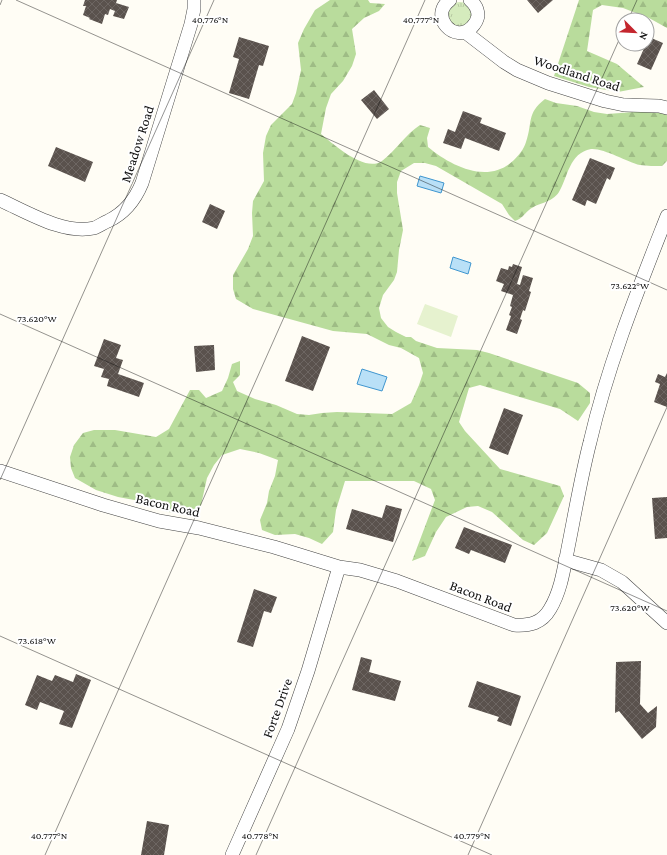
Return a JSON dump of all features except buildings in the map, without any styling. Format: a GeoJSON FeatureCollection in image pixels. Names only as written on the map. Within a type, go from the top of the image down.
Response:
{"type":"FeatureCollection","features":[{"type":"Feature","properties":{"kind":"street","name":"Meadow Road"},"geometry":{"type":"LineString","coordinates":[[0,200],[56,225],[78,229],[94,228],[113,219],[129,206],[142,183],[191,24],[194,0]]}},
{"type":"Feature","properties":{"kind":"street","name":"Woodland Road"},"geometry":{"type":"LineString","coordinates":[[450,0],[444,5],[442,10],[442,21],[445,26],[454,32],[465,32],[504,62],[517,70],[548,83],[605,102],[659,106],[667,108]]}},
{"type":"Feature","properties":{"kind":"street"},"geometry":{"type":"LineString","coordinates":[[465,32],[474,26],[478,17],[476,6],[470,0]]}},
{"type":"Feature","properties":{"kind":"street","name":"Bacon Road"},"geometry":{"type":"LineString","coordinates":[[0,471],[103,505],[159,521],[199,528],[274,547],[339,567],[360,570],[397,581],[506,623],[526,626],[540,622],[550,609],[560,585],[590,442],[607,375],[640,283],[667,216]]}},
{"type":"Feature","properties":{"kind":"street"},"geometry":{"type":"LineString","coordinates":[[565,560],[601,570],[622,582],[667,623]]}},
{"type":"Feature","properties":{"kind":"street","name":"Forte Drive"},"geometry":{"type":"LineString","coordinates":[[232,855],[288,729],[308,671],[339,567]]}},
{"type":"Feature","properties":{"kind":"green space"},"geometry":{"type":"Polygon","coordinates":[[[330,0],[368,0],[370,3],[385,4],[379,11],[364,18],[352,29],[356,54],[352,66],[343,81],[331,94],[326,108],[321,134],[341,150],[358,160],[375,164],[382,161],[420,125],[430,128],[427,138],[428,147],[447,161],[470,170],[481,172],[493,171],[504,167],[514,160],[521,152],[526,142],[532,114],[539,104],[545,99],[556,103],[577,106],[594,112],[607,114],[648,111],[667,114],[667,161],[662,166],[640,165],[596,149],[584,151],[578,155],[570,166],[562,186],[556,196],[533,207],[515,221],[502,204],[436,166],[425,163],[414,163],[401,171],[397,182],[397,193],[403,230],[397,272],[394,280],[383,295],[379,308],[381,318],[388,327],[406,337],[411,337],[416,341],[437,348],[477,350],[489,353],[578,383],[590,393],[590,403],[578,421],[560,409],[480,385],[469,388],[459,422],[465,431],[500,469],[560,486],[564,496],[547,533],[534,545],[523,540],[492,512],[478,506],[467,507],[446,517],[436,532],[425,556],[412,561],[435,500],[431,489],[414,481],[345,481],[336,510],[333,532],[322,544],[295,534],[275,535],[262,530],[260,520],[267,503],[278,460],[259,453],[240,449],[222,455],[214,465],[207,478],[201,505],[192,514],[168,512],[145,502],[118,497],[96,490],[75,478],[71,468],[70,457],[74,445],[83,433],[94,430],[115,430],[156,437],[169,429],[190,390],[199,390],[206,398],[222,391],[232,364],[240,361],[240,375],[233,382],[237,391],[297,414],[309,415],[337,412],[392,414],[411,403],[423,373],[419,358],[401,348],[389,345],[367,334],[333,331],[253,309],[236,299],[233,289],[233,275],[248,249],[253,236],[253,201],[264,181],[263,153],[266,136],[271,125],[292,104],[296,93],[301,70],[298,43],[304,29],[315,10],[330,0]]]}},
{"type":"Feature","properties":{"kind":"green space"},"geometry":{"type":"Polygon","coordinates":[[[579,0],[667,0],[667,28],[655,21],[655,12],[633,12],[623,8],[602,5],[593,10],[587,51],[617,64],[644,87],[618,92],[589,87],[554,76],[579,0]]]}},
{"type":"Feature","properties":{"kind":"green space"},"geometry":{"type":"Polygon","coordinates":[[[460,2],[465,3],[471,9],[471,19],[465,25],[460,26],[455,25],[449,19],[448,14],[449,9],[455,3],[460,2]]]}},
{"type":"Feature","properties":{"kind":"green space"},"geometry":{"type":"Polygon","coordinates":[[[425,304],[458,316],[451,337],[417,324],[425,304]]]}},
{"type":"Feature","properties":{"kind":"water"},"geometry":{"type":"Polygon","coordinates":[[[420,176],[444,183],[441,193],[417,186],[420,176]]]}},
{"type":"Feature","properties":{"kind":"water"},"geometry":{"type":"Polygon","coordinates":[[[453,257],[471,263],[468,274],[450,268],[453,257]]]}},
{"type":"Feature","properties":{"kind":"water"},"geometry":{"type":"Polygon","coordinates":[[[362,369],[387,377],[382,391],[357,384],[362,369]]]}}]}
